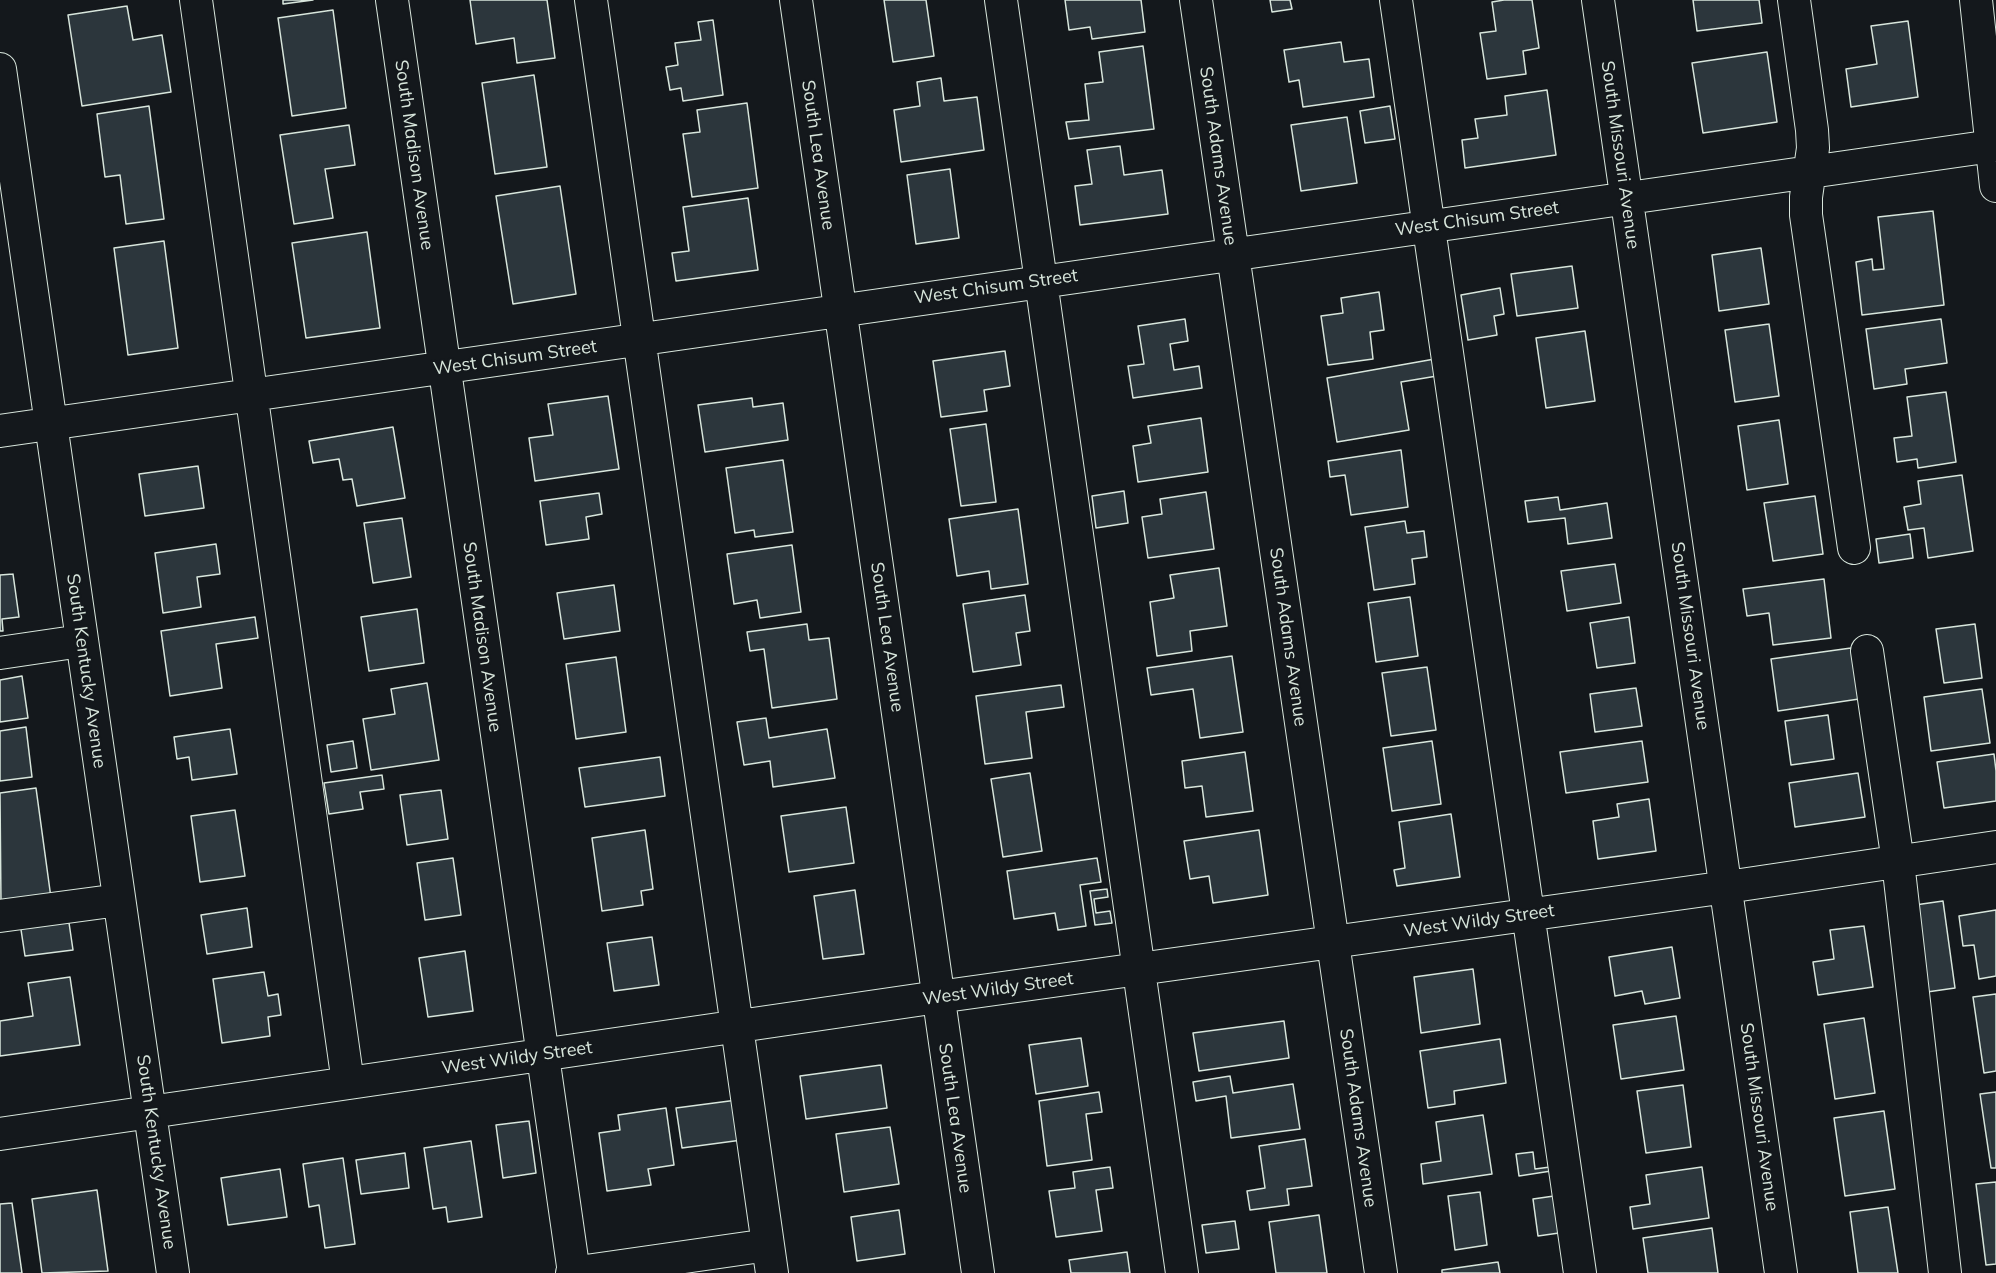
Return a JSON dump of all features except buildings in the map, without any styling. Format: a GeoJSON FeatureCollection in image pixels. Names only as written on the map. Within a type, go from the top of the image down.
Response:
{"type":"FeatureCollection","features":[{"type":"Feature","properties":{"kind":"street"},"geometry":{"type":"LineString","coordinates":[[195,0],[348,1083]]}},
{"type":"Feature","properties":{"kind":"street","name":"South Madison Avenue"},"geometry":{"type":"LineString","coordinates":[[392,0],[574,1273]]}},
{"type":"Feature","properties":{"kind":"street"},"geometry":{"type":"LineString","coordinates":[[574,1273],[770,1259],[591,0]]}},
{"type":"Feature","properties":{"kind":"street","name":"South Lea Avenue"},"geometry":{"type":"LineString","coordinates":[[796,0],[978,1273]]}},
{"type":"Feature","properties":{"kind":"street"},"geometry":{"type":"LineString","coordinates":[[1001,0],[1182,1273]]}},
{"type":"Feature","properties":{"kind":"street","name":"South Adams Avenue"},"geometry":{"type":"LineString","coordinates":[[1196,0],[1380,1273]]}},
{"type":"Feature","properties":{"kind":"street"},"geometry":{"type":"LineString","coordinates":[[1396,0],[1580,1273]]}},
{"type":"Feature","properties":{"kind":"street","name":"South Missouri Avenue"},"geometry":{"type":"LineString","coordinates":[[1598,0],[1781,1273]]}},
{"type":"Feature","properties":{"kind":"street"},"geometry":{"type":"LineString","coordinates":[[1794,0],[1812,130],[1806,215],[1854,548]]}},
{"type":"Feature","properties":{"kind":"street"},"geometry":{"type":"LineString","coordinates":[[1984,18],[1996,186]]}},
{"type":"Feature","properties":{"kind":"street","name":"South Kentucky Avenue"},"geometry":{"type":"LineString","coordinates":[[0,69],[173,1273]]}},
{"type":"Feature","properties":{"kind":"street","name":"West Chisum Street"},"geometry":{"type":"LineString","coordinates":[[0,431],[444,369],[840,309],[1992,146]]}},
{"type":"Feature","properties":{"kind":"street"},"geometry":{"type":"LineString","coordinates":[[0,653],[81,641]]}},
{"type":"Feature","properties":{"kind":"street"},"geometry":{"type":"LineString","coordinates":[[1867,651],[1898,862],[1944,1273]]}},
{"type":"Feature","properties":{"kind":"street","name":"West Wildy Street"},"geometry":{"type":"LineString","coordinates":[[0,1134],[938,997],[1996,847]]}},
{"type":"Feature","properties":{"kind":"street"},"geometry":{"type":"LineString","coordinates":[[0,916],[119,900]]}}]}
